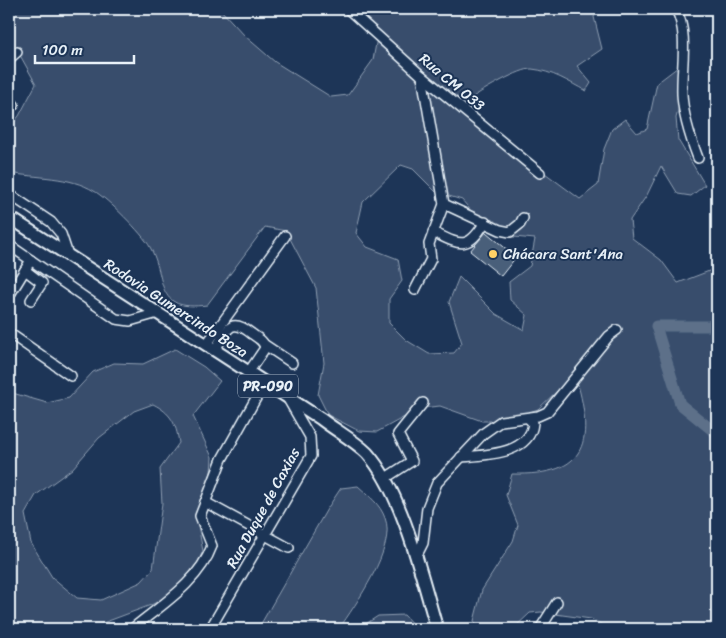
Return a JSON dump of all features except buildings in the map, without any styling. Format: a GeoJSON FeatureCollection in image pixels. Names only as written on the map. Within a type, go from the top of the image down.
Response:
{"type":"FeatureCollection","features":[{"type":"Feature","properties":{"kind":"main road","name":"Rodovia Gumercindo Boza"},"geometry":{"type":"LineString","coordinates":[[9,217],[211,347],[264,384],[321,419],[366,453],[384,479],[396,502],[438,629]]}},
{"type":"Feature","properties":{"kind":"street","name":"Rua CM 033"},"geometry":{"type":"LineString","coordinates":[[348,9],[422,76],[540,173]]}},
{"type":"Feature","properties":{"kind":"street"},"geometry":{"type":"LineString","coordinates":[[676,9],[682,20],[682,94],[686,128],[698,158]]}},
{"type":"Feature","properties":{"kind":"street"},"geometry":{"type":"LineString","coordinates":[[9,59],[17,52]]}},
{"type":"Feature","properties":{"kind":"street"},"geometry":{"type":"LineString","coordinates":[[415,290],[431,259],[429,244],[444,204],[422,76]]}},
{"type":"Feature","properties":{"kind":"street"},"geometry":{"type":"LineString","coordinates":[[9,194],[51,222],[62,234],[68,255]]}},
{"type":"Feature","properties":{"kind":"street"},"geometry":{"type":"LineString","coordinates":[[444,204],[500,230],[510,232],[520,224],[523,218]]}},
{"type":"Feature","properties":{"kind":"street"},"geometry":{"type":"LineString","coordinates":[[433,232],[457,243],[468,243],[474,239],[485,222]]}},
{"type":"Feature","properties":{"kind":"street"},"geometry":{"type":"LineString","coordinates":[[211,347],[285,236]]}},
{"type":"Feature","properties":{"kind":"street"},"geometry":{"type":"LineString","coordinates":[[9,244],[116,319],[130,321],[158,313]]}},
{"type":"Feature","properties":{"kind":"street"},"geometry":{"type":"LineString","coordinates":[[9,296],[31,260]]}},
{"type":"Feature","properties":{"kind":"street"},"geometry":{"type":"LineString","coordinates":[[25,270],[42,283],[31,300]]}},
{"type":"Feature","properties":{"kind":"street"},"geometry":{"type":"LineString","coordinates":[[211,347],[227,329],[238,324],[292,363]]}},
{"type":"Feature","properties":{"kind":"street"},"geometry":{"type":"LineString","coordinates":[[416,558],[423,543],[427,508],[437,483],[484,432],[501,421],[528,418],[547,412],[609,336],[617,330]]}},
{"type":"Feature","properties":{"kind":"street"},"geometry":{"type":"LineString","coordinates":[[9,333],[70,376]]}},
{"type":"Feature","properties":{"kind":"street"},"geometry":{"type":"LineString","coordinates":[[248,373],[265,345]]}},
{"type":"Feature","properties":{"kind":"street"},"geometry":{"type":"LineString","coordinates":[[132,629],[181,588],[207,560],[212,546],[200,516],[204,502],[222,458],[264,384]]}},
{"type":"Feature","properties":{"kind":"street","name":"Rua Duque de Caxias"},"geometry":{"type":"LineString","coordinates":[[210,629],[311,456],[310,437],[288,399]]}},
{"type":"Feature","properties":{"kind":"street"},"geometry":{"type":"LineString","coordinates":[[384,479],[412,462],[398,434],[423,402]]}},
{"type":"Feature","properties":{"kind":"street"},"geometry":{"type":"LineString","coordinates":[[461,457],[501,454],[517,447],[532,428],[533,423],[528,418]]}},
{"type":"Feature","properties":{"kind":"street"},"geometry":{"type":"LineString","coordinates":[[204,502],[289,548]]}},
{"type":"Feature","properties":{"kind":"street"},"geometry":{"type":"LineString","coordinates":[[540,629],[556,602]]}},
{"type":"Feature","properties":{"kind":"shaded area"},"geometry":{"type":"Polygon","coordinates":[[[9,9],[137,9],[141,13],[157,9],[220,9],[245,36],[275,62],[331,97],[348,95],[373,60],[377,38],[353,9],[598,9],[594,17],[602,49],[577,66],[591,83],[586,91],[553,74],[532,69],[511,76],[473,97],[476,116],[526,159],[580,199],[598,185],[604,149],[612,129],[625,119],[637,133],[647,129],[657,83],[678,67],[684,87],[676,118],[678,140],[705,185],[691,196],[678,194],[661,166],[647,195],[630,220],[632,238],[661,260],[678,283],[717,268],[717,629],[611,629],[591,619],[541,612],[530,613],[513,629],[479,629],[474,621],[482,590],[513,541],[518,525],[506,495],[512,474],[538,473],[557,469],[571,461],[580,450],[584,436],[584,418],[575,374],[538,409],[505,421],[482,421],[440,406],[421,408],[377,432],[359,431],[328,415],[318,395],[324,363],[316,288],[286,231],[265,227],[207,305],[189,306],[177,303],[165,291],[155,259],[146,241],[100,195],[85,186],[64,180],[9,173],[9,128],[19,116],[36,84],[21,57],[9,43],[9,9]],[[401,165],[363,202],[356,233],[367,247],[398,259],[402,281],[389,299],[389,323],[406,340],[429,354],[454,353],[462,343],[449,302],[459,277],[496,314],[524,330],[527,315],[510,300],[509,282],[530,266],[535,239],[503,236],[483,225],[462,200],[436,192],[413,169],[401,165]]]}},
{"type":"Feature","properties":{"kind":"shaded area"},"geometry":{"type":"Polygon","coordinates":[[[175,349],[204,367],[220,381],[193,416],[212,457],[211,473],[196,515],[203,551],[192,575],[171,595],[151,605],[87,629],[9,629],[9,392],[47,403],[69,398],[93,372],[114,363],[143,364],[175,349]],[[153,404],[134,411],[99,438],[72,469],[36,495],[25,514],[31,543],[52,577],[77,598],[101,600],[141,582],[153,569],[162,503],[160,469],[179,443],[172,419],[153,404]]]}},
{"type":"Feature","properties":{"kind":"shaded area"},"geometry":{"type":"Polygon","coordinates":[[[358,486],[380,508],[385,518],[387,530],[380,560],[364,591],[339,629],[258,629],[341,488],[358,486]]]}},
{"type":"Feature","properties":{"kind":"shaded area"},"geometry":{"type":"Polygon","coordinates":[[[404,615],[417,629],[358,629],[378,616],[404,615]]]}},
{"type":"Feature","properties":{"kind":"waterway"},"geometry":{"type":"LineString","coordinates":[[717,323],[709,326],[656,326],[680,404],[717,434]]}},
{"type":"Feature","properties":{"kind":"place","name":"Chácara Sant'Ana"},"geometry":{"type":"Point","coordinates":[493,254]}}]}
